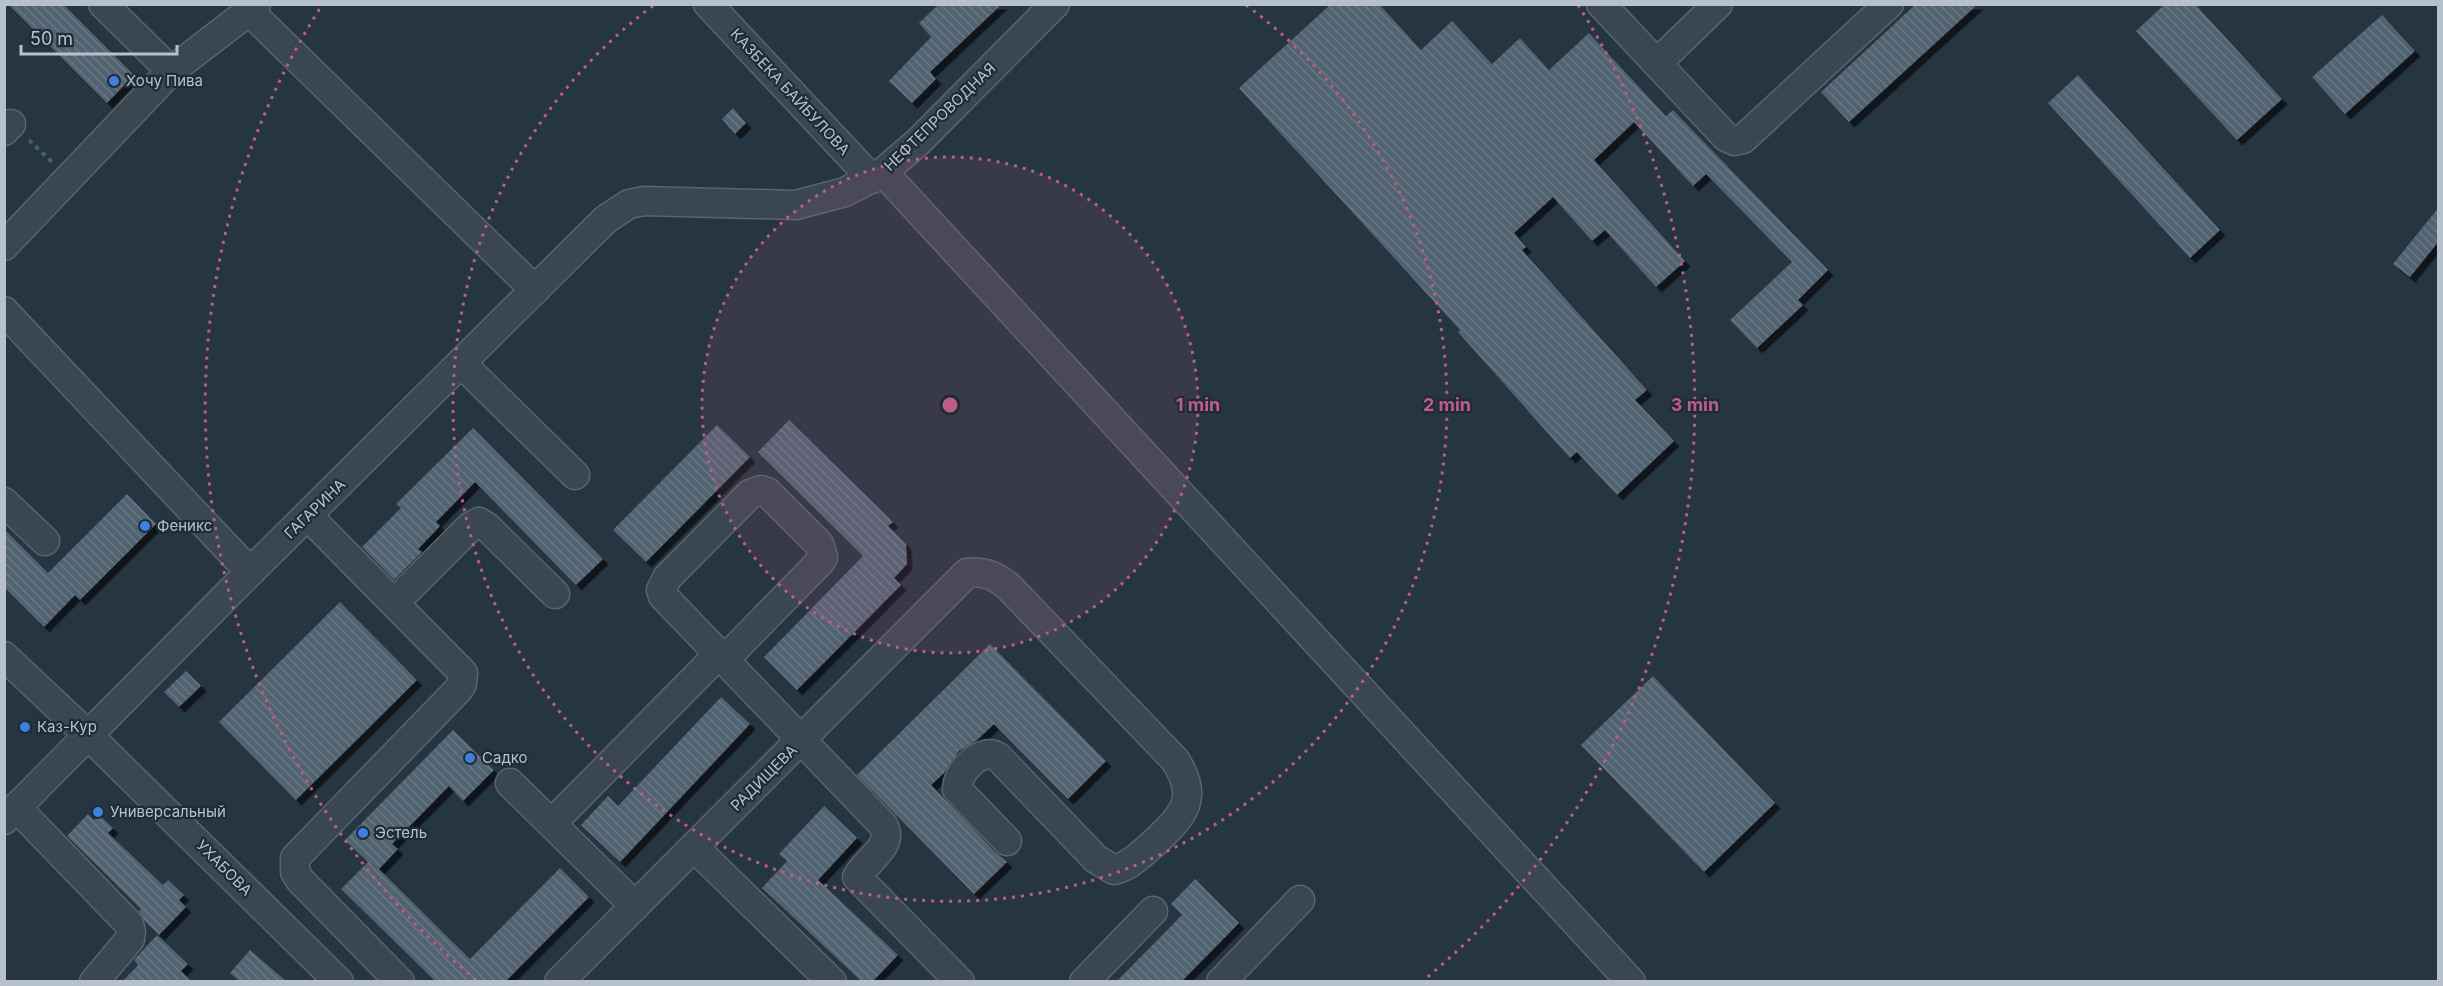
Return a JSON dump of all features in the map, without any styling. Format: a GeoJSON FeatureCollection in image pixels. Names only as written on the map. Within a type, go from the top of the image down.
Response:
{"type":"FeatureCollection","features":[{"type":"Feature","properties":{"kind":"street"},"geometry":{"type":"LineString","coordinates":[[103,4],[171,71]]}},
{"type":"Feature","properties":{"kind":"street","name":"КАЗБЕКА БАЙБУЛОВА"},"geometry":{"type":"LineString","coordinates":[[708,4],[878,175],[1631,981]]}},
{"type":"Feature","properties":{"kind":"street","name":"НЕФТЕПРОВОДНАЯ"},"geometry":{"type":"LineString","coordinates":[[629,204],[659,200],[750,205],[796,204],[845,192],[878,175],[919,141],[1055,4]]}},
{"type":"Feature","properties":{"kind":"street"},"geometry":{"type":"LineString","coordinates":[[1601,4],[1726,137],[1735,141],[1743,139],[1889,4]]}},
{"type":"Feature","properties":{"kind":"street"},"geometry":{"type":"LineString","coordinates":[[1657,63],[1718,4]]}},
{"type":"Feature","properties":{"kind":"street"},"geometry":{"type":"LineString","coordinates":[[9,231],[69,178],[171,71],[252,8],[535,290]]}},
{"type":"Feature","properties":{"kind":"street","name":"ГАГАРИНА"},"geometry":{"type":"LineString","coordinates":[[10,814],[606,219],[629,204]]}},
{"type":"Feature","properties":{"kind":"street"},"geometry":{"type":"LineString","coordinates":[[4,311],[250,572]]}},
{"type":"Feature","properties":{"kind":"street"},"geometry":{"type":"LineString","coordinates":[[462,364],[575,475]]}},
{"type":"Feature","properties":{"kind":"street"},"geometry":{"type":"LineString","coordinates":[[552,824],[722,657],[820,562],[822,557],[819,544],[767,492],[761,490],[750,494],[667,578],[661,590],[668,601],[722,657],[769,704],[883,825],[888,833],[886,843],[857,877],[955,980]]}},
{"type":"Feature","properties":{"kind":"street"},"geometry":{"type":"LineString","coordinates":[[4,502],[45,541]]}},
{"type":"Feature","properties":{"kind":"street"},"geometry":{"type":"LineString","coordinates":[[308,516],[463,673],[462,684],[299,851],[293,865],[300,880],[400,981]]}},
{"type":"Feature","properties":{"kind":"street"},"geometry":{"type":"LineString","coordinates":[[395,602],[471,526],[479,522],[487,526],[555,594]]}},
{"type":"Feature","properties":{"kind":"street","name":"РАДИЩЕВА"},"geometry":{"type":"LineString","coordinates":[[559,981],[967,573],[981,572],[996,577],[1008,586],[1174,760],[1184,774],[1187,786],[1188,798],[1181,816],[1134,861],[1114,870],[1096,859],[998,757],[992,753],[986,753],[960,776],[957,789],[1007,841]]}},
{"type":"Feature","properties":{"kind":"street","name":"УХАБОВА"},"geometry":{"type":"LineString","coordinates":[[6,662],[88,735],[339,981]]}},
{"type":"Feature","properties":{"kind":"street"},"geometry":{"type":"LineString","coordinates":[[510,783],[635,906]]}},
{"type":"Feature","properties":{"kind":"street"},"geometry":{"type":"LineString","coordinates":[[10,814],[129,924],[130,939],[94,981]]}},
{"type":"Feature","properties":{"kind":"street"},"geometry":{"type":"LineString","coordinates":[[694,847],[832,981]]}},
{"type":"Feature","properties":{"kind":"street"},"geometry":{"type":"LineString","coordinates":[[1221,981],[1300,900]]}},
{"type":"Feature","properties":{"kind":"street"},"geometry":{"type":"LineString","coordinates":[[1084,981],[1153,911]]}},
{"type":"Feature","properties":{"kind":"path"},"geometry":{"type":"LineString","coordinates":[[8,127],[69,178]]}},
{"type":"Feature","properties":{"kind":"building"},"geometry":{"type":"Polygon","coordinates":[[[8,4],[63,4],[134,75],[107,103],[8,4]]]}},
{"type":"Feature","properties":{"kind":"building"},"geometry":{"type":"Polygon","coordinates":[[[939,4],[1002,4],[930,72],[936,79],[912,103],[889,81],[931,37],[919,23],[939,4]]]}},
{"type":"Feature","properties":{"kind":"building"},"geometry":{"type":"Polygon","coordinates":[[[1331,4],[1379,4],[1421,50],[1452,21],[1492,64],[1520,38],[1549,70],[1589,33],[1666,116],[1673,110],[1828,270],[1798,300],[1803,305],[1757,348],[1730,320],[1792,262],[1706,174],[1693,186],[1634,122],[1594,160],[1685,261],[1656,287],[1605,230],[1592,241],[1553,197],[1514,233],[1526,247],[1522,250],[1647,390],[1635,400],[1674,441],[1617,495],[1577,452],[1570,458],[1458,332],[1460,330],[1239,88],[1331,4]]]}},
{"type":"Feature","properties":{"kind":"building"},"geometry":{"type":"Polygon","coordinates":[[[1916,4],[1978,4],[1849,122],[1821,92],[1916,4]]]}},
{"type":"Feature","properties":{"kind":"building"},"geometry":{"type":"Polygon","coordinates":[[[2165,4],[2195,4],[2282,99],[2237,140],[2136,31],[2165,4]]]}},
{"type":"Feature","properties":{"kind":"building"},"geometry":{"type":"Polygon","coordinates":[[[2382,15],[2415,51],[2345,114],[2312,77],[2382,15]]]}},
{"type":"Feature","properties":{"kind":"building"},"geometry":{"type":"Polygon","coordinates":[[[2078,75],[2220,230],[2190,258],[2048,103],[2078,75]]]}},
{"type":"Feature","properties":{"kind":"building"},"geometry":{"type":"Polygon","coordinates":[[[733,108],[746,123],[735,134],[722,119],[733,108]]]}},
{"type":"Feature","properties":{"kind":"building"},"geometry":{"type":"Polygon","coordinates":[[[2439,207],[2439,241],[2410,277],[2393,264],[2439,207]]]}},
{"type":"Feature","properties":{"kind":"building"},"geometry":{"type":"Polygon","coordinates":[[[789,420],[893,522],[888,526],[906,544],[907,564],[894,578],[901,585],[797,690],[764,657],[863,556],[758,452],[789,420]]]}},
{"type":"Feature","properties":{"kind":"building"},"geometry":{"type":"Polygon","coordinates":[[[717,425],[750,457],[646,562],[613,530],[717,425]]]}},
{"type":"Feature","properties":{"kind":"building"},"geometry":{"type":"Polygon","coordinates":[[[473,428],[603,559],[576,585],[475,482],[436,522],[440,526],[418,549],[422,552],[394,580],[362,547],[401,508],[396,504],[473,428]]]}},
{"type":"Feature","properties":{"kind":"building"},"geometry":{"type":"Polygon","coordinates":[[[127,494],[156,524],[80,600],[75,595],[44,627],[4,587],[4,529],[48,573],[127,494]]]}},
{"type":"Feature","properties":{"kind":"building"},"geometry":{"type":"Polygon","coordinates":[[[340,602],[417,680],[296,800],[219,722],[340,602]]]}},
{"type":"Feature","properties":{"kind":"building"},"geometry":{"type":"Polygon","coordinates":[[[990,644],[1106,761],[1068,799],[994,724],[977,740],[959,751],[944,773],[931,785],[1007,862],[974,894],[857,775],[990,644]]]}},
{"type":"Feature","properties":{"kind":"building"},"geometry":{"type":"Polygon","coordinates":[[[186,671],[201,686],[179,707],[164,692],[186,671]]]}},
{"type":"Feature","properties":{"kind":"building"},"geometry":{"type":"Polygon","coordinates":[[[1653,676],[1775,803],[1704,872],[1581,745],[1653,676]]]}},
{"type":"Feature","properties":{"kind":"building"},"geometry":{"type":"Polygon","coordinates":[[[721,697],[750,724],[620,862],[581,825],[608,796],[618,806],[721,697]]]}},
{"type":"Feature","properties":{"kind":"building"},"geometry":{"type":"Polygon","coordinates":[[[453,730],[494,770],[463,801],[449,786],[392,844],[398,849],[379,869],[470,959],[560,868],[589,897],[506,981],[435,981],[341,889],[368,862],[345,840],[453,730]]]}},
{"type":"Feature","properties":{"kind":"building"},"geometry":{"type":"Polygon","coordinates":[[[824,806],[857,838],[818,880],[898,955],[873,981],[861,981],[762,888],[787,861],[779,854],[824,806]]]}},
{"type":"Feature","properties":{"kind":"building"},"geometry":{"type":"Polygon","coordinates":[[[88,814],[94,820],[99,815],[113,828],[108,833],[163,885],[168,880],[184,895],[179,900],[186,907],[159,935],[145,921],[139,911],[141,909],[67,836],[88,814]]]}},
{"type":"Feature","properties":{"kind":"building"},"geometry":{"type":"Polygon","coordinates":[[[1195,879],[1239,923],[1182,981],[1117,981],[1182,915],[1171,904],[1195,879]]]}},
{"type":"Feature","properties":{"kind":"building"},"geometry":{"type":"Polygon","coordinates":[[[157,935],[188,964],[181,971],[191,981],[123,981],[138,965],[134,960],[157,935]]]}},
{"type":"Feature","properties":{"kind":"building"},"geometry":{"type":"Polygon","coordinates":[[[250,950],[286,981],[239,981],[230,973],[250,950]]]}},
{"type":"Feature","properties":{"kind":"place","name":"Хочу Пива"},"geometry":{"type":"Point","coordinates":[114,81]}},
{"type":"Feature","properties":{"kind":"place","name":"Феникс"},"geometry":{"type":"Point","coordinates":[145,526]}},
{"type":"Feature","properties":{"kind":"place","name":"Каз-Кур"},"geometry":{"type":"Point","coordinates":[25,727]}},
{"type":"Feature","properties":{"kind":"place","name":"Садко"},"geometry":{"type":"Point","coordinates":[470,758]}},
{"type":"Feature","properties":{"kind":"place","name":"Универсальный"},"geometry":{"type":"Point","coordinates":[98,812]}},
{"type":"Feature","properties":{"kind":"place","name":"Эстель"},"geometry":{"type":"Point","coordinates":[363,833]}}]}
